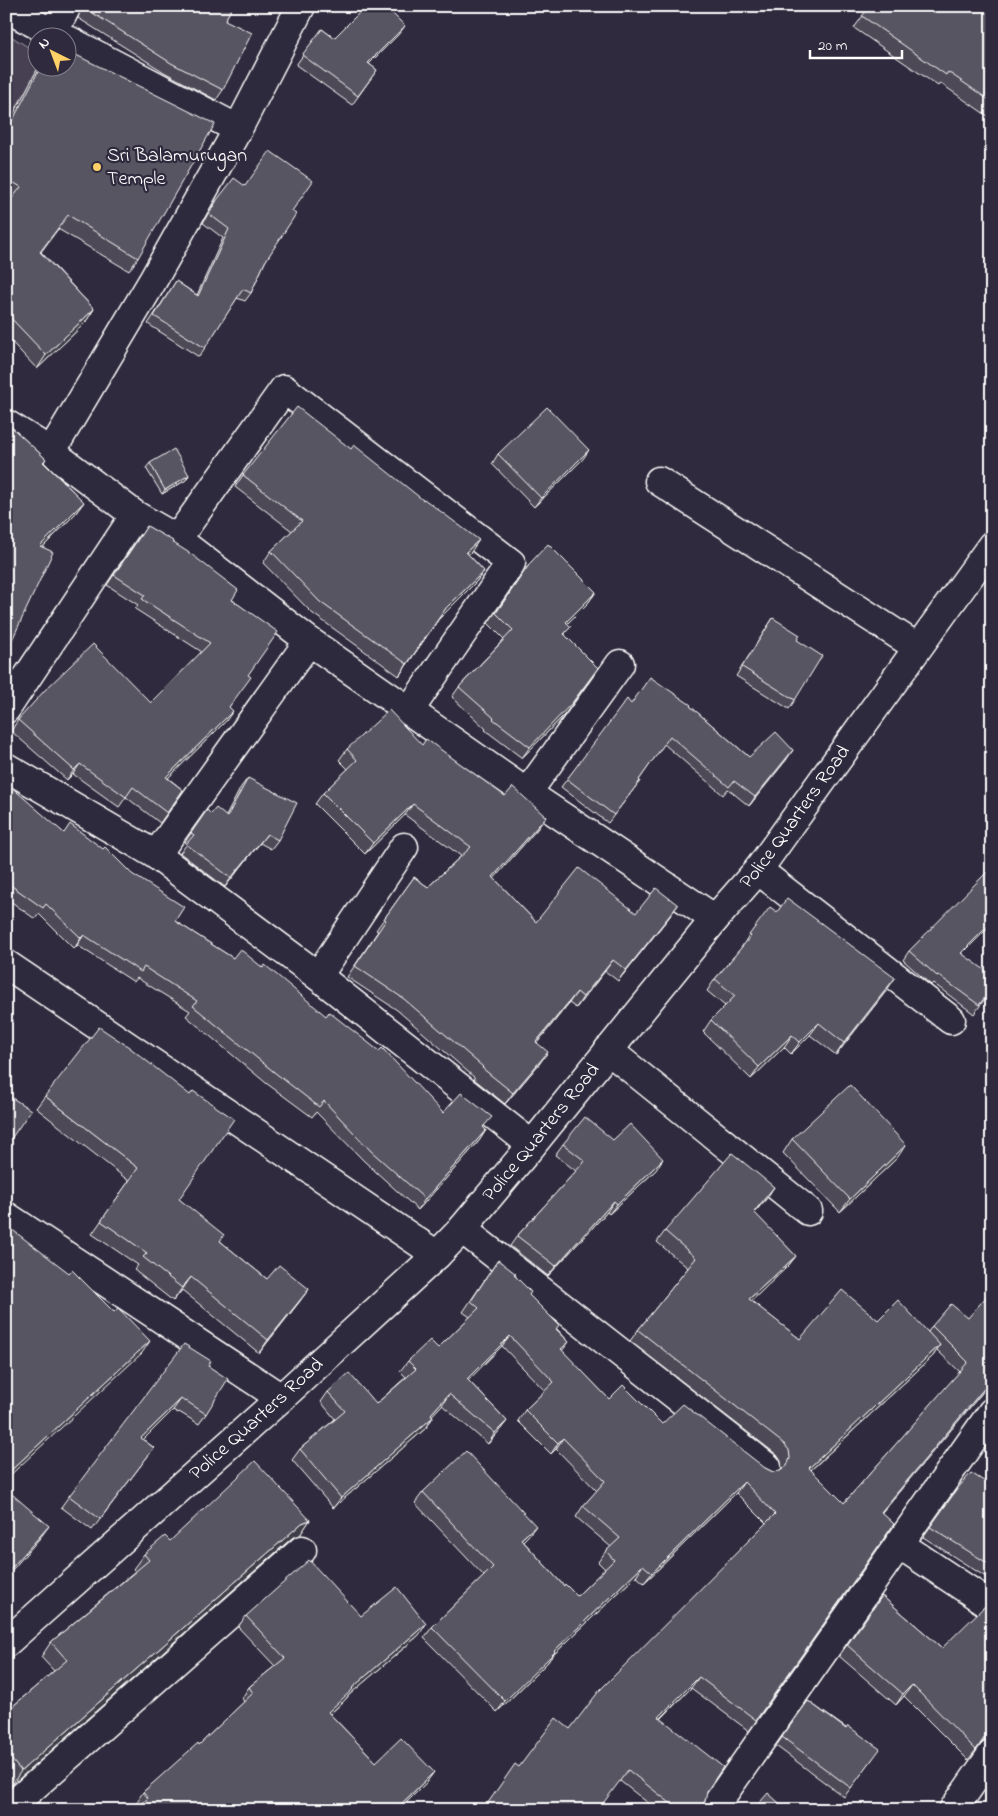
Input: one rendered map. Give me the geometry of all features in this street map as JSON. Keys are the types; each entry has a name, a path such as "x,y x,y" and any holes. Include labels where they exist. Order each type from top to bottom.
{"street":[{"path":"63,28 67,6"},
{"path":"51,452 152,282 238,129 301,6"},
{"path":"6,8 44,28"},
{"path":"78,46 238,129"},
{"path":"177,539 284,389 511,563 409,711"},
{"path":"6,424 51,452 135,515 177,539 309,641 409,711 714,919"},
{"path":"658,481 917,647"},
{"path":"6,709 135,515"},
{"name":"Police Quarters Road","path":"6,1643 282,1398 437,1255 462,1229 532,1146 714,919 758,870 992,545"},
{"path":"156,855 309,641"},
{"path":"527,793 620,664"},
{"path":"6,767 156,855 318,976 532,1146"},
{"path":"318,976 404,847"},
{"path":"758,870 951,1020"},
{"path":"6,964 437,1255"},
{"path":"608,1050 808,1211"},
{"path":"6,1216 282,1398"},
{"path":"462,1229 767,1467"},
{"path":"712,1810 992,1412"},
{"path":"899,1544 992,1606"},
{"path":"7,1810 302,1550"},
{"path":"953,1810 992,1754"}],"shaded area":[{"path":"6,33 28,47 28,78 33,78 6,127"}],"building":[{"path":"86,6 233,6 225,20 252,33 223,90 171,63 85,8"},
{"path":"366,6 385,6 405,26 368,63 377,70 358,96 302,55 322,29 334,38"},
{"path":"870,6 992,7 992,102 948,72 946,75 862,16"},
{"name":"Sri Balamurugan Temple","path":"78,56 215,124 138,258 68,215 40,252 94,309 46,355 6,313 6,206 21,187 6,178 6,133 35,78 78,78"},
{"path":"270,151 313,181 292,211 296,214 265,262 251,293 243,289 205,348 154,316 176,281 198,296 229,229 209,214 234,178 245,186"},
{"path":"297,407 351,449 354,445 423,500 479,540 466,552 484,571 446,608 407,664 320,602 271,551 302,521 243,475"},
{"path":"547,407 589,450 541,498 498,454"},
{"path":"6,422 46,459 43,462 84,502 40,546 53,552 12,640 6,637 6,526 10,519 6,516"},
{"path":"174,449 189,475 165,490 150,463"},
{"path":"147,526 173,541 238,590 232,600 278,632 248,675 251,677 229,707 233,711 166,777 183,790 167,813 133,787 126,797 80,764 74,770 18,720 45,690 93,644 151,703 210,643 142,599 145,595 114,575"},
{"path":"548,544 596,592 566,622 571,627 564,634 598,668 572,703 530,747 493,719 459,687 513,630 496,613 531,562"},
{"path":"773,618 800,635 797,640 822,656 795,700 742,667"},
{"path":"650,677 691,705 749,757 776,732 793,750 755,797 734,781 729,787 670,736 640,781 614,815 567,779 627,699 631,704"},
{"path":"389,710 422,745 426,739 505,796 513,787 546,817 493,877 536,922 579,868 636,913 656,888 678,905 626,970 613,960 583,997 577,992 536,1042 548,1052 513,1093 404,999 355,966 386,920 384,919 414,877 428,887 471,847 413,804 373,843 323,793 357,760 347,749"},
{"path":"248,778 297,803 278,840 267,834 231,878 186,844 194,835 191,833 207,810 211,814 216,808 227,817"},
{"path":"9,785 64,833 70,824 103,849 105,847 132,874 184,907 175,921 233,958 240,949 263,968 265,965 326,1016 329,1012 379,1051 382,1048 443,1113 461,1093 492,1117 483,1127 486,1130 425,1199 371,1151 324,1101 319,1107 274,1072 193,1006 197,1001 144,967 141,972 84,935 81,938 46,904 43,908 6,882 6,789"},
{"path":"987,872 992,877 992,922 961,953 992,975 992,988 979,1005 937,976 909,951"},
{"path":"787,898 895,978 844,1043 819,1023 800,1042 792,1035 759,1067 711,1020 735,996 715,979 751,936 749,935 770,907 777,912"},
{"path":"99,1027 129,1047 190,1095 193,1091 234,1119 179,1199 224,1235 220,1241 267,1279 279,1265 309,1289 268,1340 191,1277 182,1288 143,1257 147,1253 101,1221 138,1168 45,1096"},
{"path":"850,1085 906,1145 850,1199 792,1139"},
{"path":"6,1094 31,1110 6,1146"},
{"path":"585,1117 613,1140 630,1124 663,1159 617,1204 614,1201 556,1266 517,1236 585,1161 563,1144"},
{"path":"732,1153 774,1187 754,1212 796,1256 749,1299 800,1339 842,1290 878,1320 898,1300 940,1345 809,1468 844,1503 968,1362 932,1326 951,1304 968,1318 992,1290 992,1379 881,1512 894,1524 756,1720 699,1677 659,1717 723,1767 707,1791 705,1801 698,1810 679,1810 628,1770 598,1810 483,1810 515,1764 519,1767 556,1718 570,1729 599,1691 775,1514 744,1482 652,1573 643,1565 505,1701 432,1627 493,1567 423,1492 466,1451 536,1526 521,1539 564,1586 565,1584 577,1596 614,1560 606,1551 620,1538 583,1506 605,1481 563,1438 558,1443 525,1410 554,1382 510,1336 467,1379 507,1421 495,1433 449,1394 431,1414 433,1417 341,1498 300,1449 345,1411 328,1392 349,1373 376,1404 416,1369 408,1361 430,1340 438,1348 479,1308 471,1301 498,1260 516,1274 514,1275 531,1292 529,1295 559,1325 556,1329 569,1342 561,1349 609,1399 623,1385 662,1424 683,1404 765,1468 773,1472 780,1471 787,1466 790,1458 789,1450 784,1444 638,1330 696,1258 665,1231"},
{"path":"6,1225 69,1273 72,1270 114,1312 118,1308 150,1341 6,1475"},
{"path":"184,1344 211,1361 208,1366 228,1379 206,1414 181,1399 141,1438 154,1448 100,1519 69,1496"},
{"path":"255,1461 310,1520 302,1523 21,1771 6,1753 6,1712 67,1660 51,1642 149,1560 144,1554 165,1536 170,1541"},
{"path":"971,1473 992,1486 992,1566 930,1527"},
{"path":"6,1489 49,1526 6,1574"},
{"path":"309,1560 361,1616 397,1587 426,1624 352,1688 328,1712 376,1762 401,1738 434,1772 395,1810 135,1810 148,1798 143,1792 198,1743 199,1745 253,1693 249,1687 285,1658 246,1616"},
{"path":"882,1596 942,1648 986,1605 992,1607 992,1730 976,1750 912,1685 903,1694 847,1645"},
{"path":"808,1701 846,1729 848,1726 880,1749 851,1788 782,1737"},
{"path":"768,1793 787,1810 753,1810"}],"place":[{"name":"Sri Balamurugan Temple","path":"97,167"}]}
